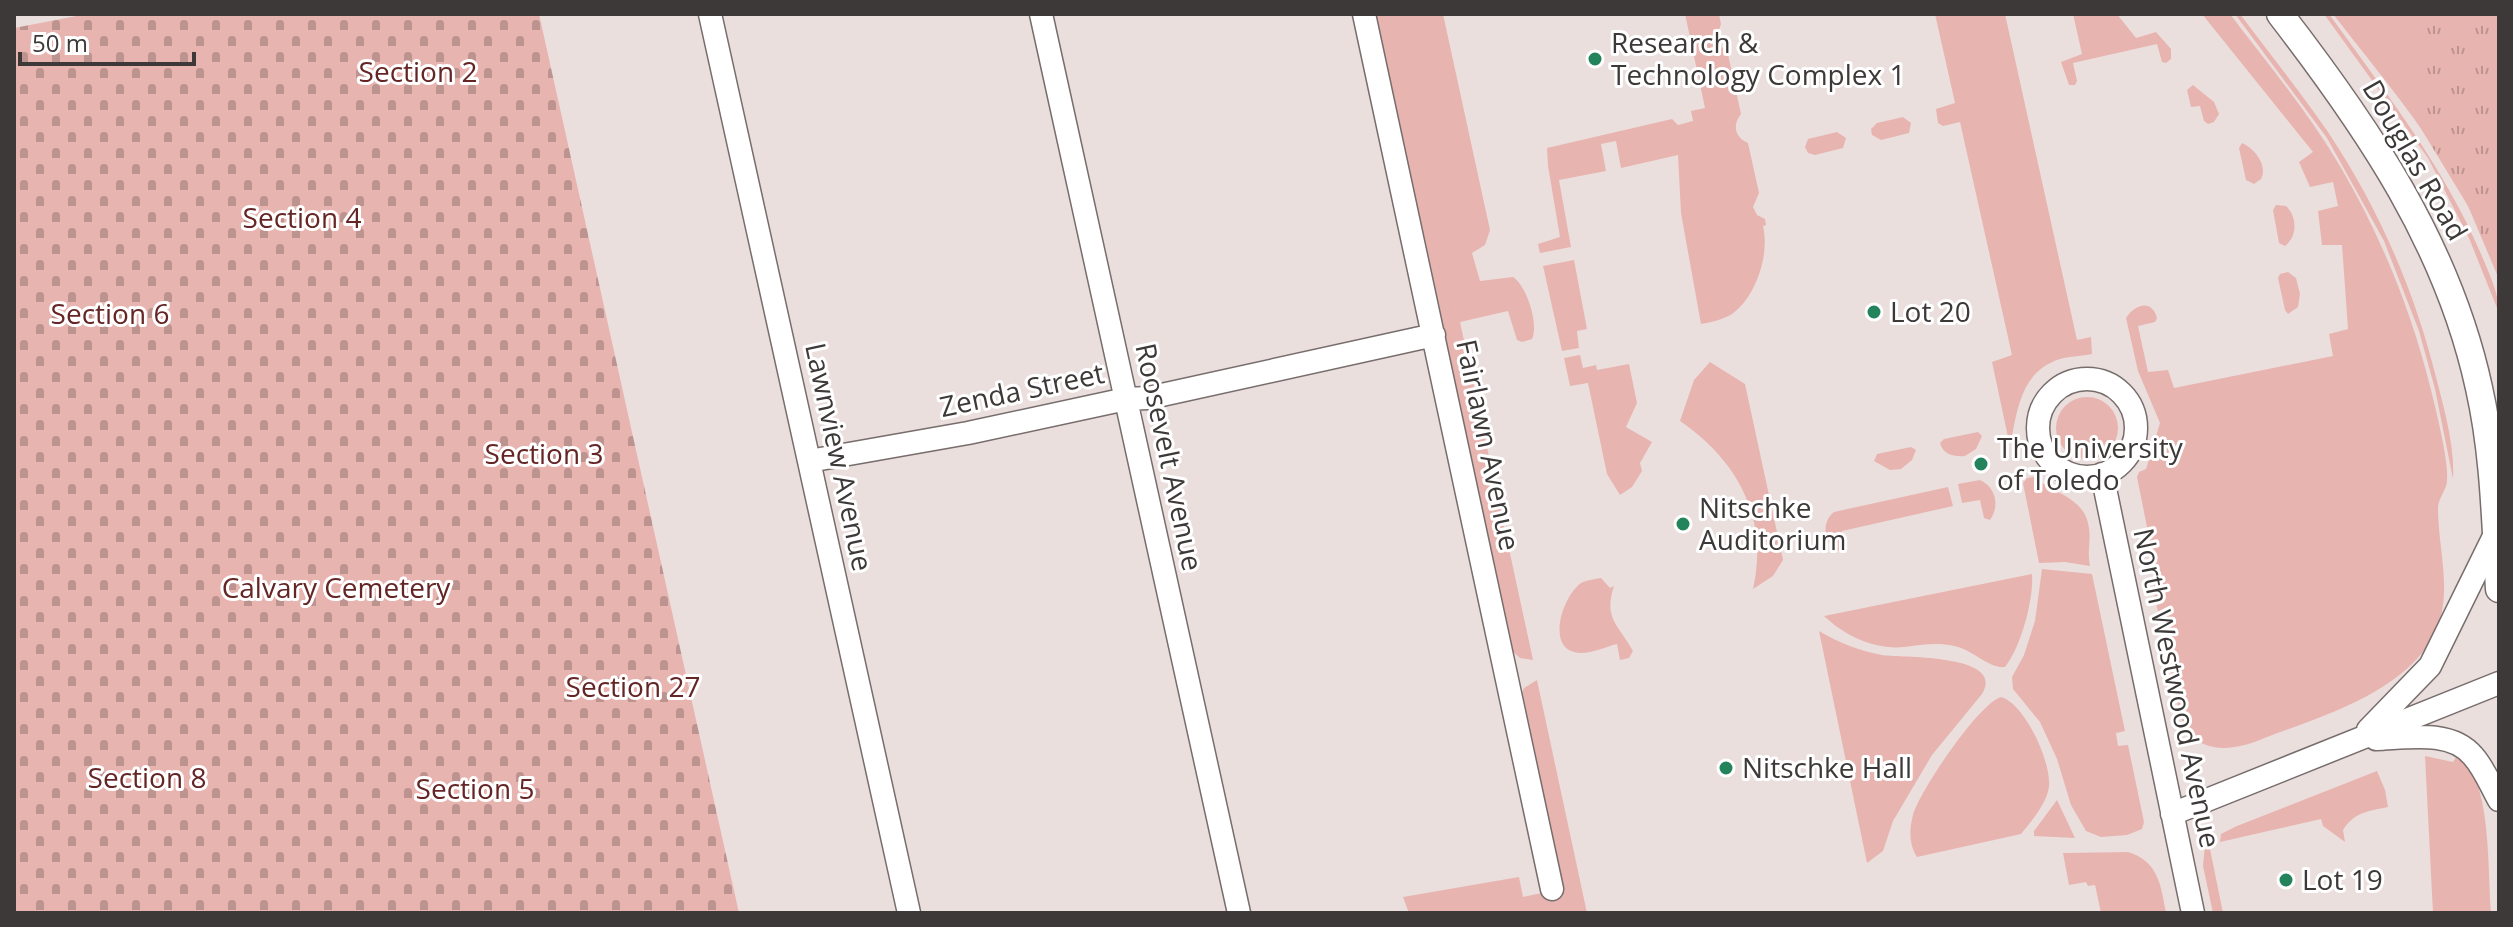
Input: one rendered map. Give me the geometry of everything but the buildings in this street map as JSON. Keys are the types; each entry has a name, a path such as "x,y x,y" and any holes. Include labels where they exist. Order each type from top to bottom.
{"street":[{"name":"Lawnview Avenue","path":"710,14 909,913"},
{"name":"Roosevelt Avenue","path":"1041,14 1239,913"},
{"name":"Fairlawn Avenue","path":"1364,14 1552,889"},
{"name":"Douglas Road","path":"2280,14 2345,100 2388,164 2444,275 2468,343 2479,388 2493,481 2499,589"},
{"name":"Zenda Street","path":"809,461 968,433 1126,399 1148,398 1434,335"},
{"path":"2086,378 2114,387 2126,398 2133,411 2136,426 2134,442 2127,456 2116,467 2102,474 2086,477 2070,474 2056,466 2046,455 2040,441 2040,412 2047,398 2071,381 2086,378"},
{"name":"North Westwood Avenue","path":"2102,474 2193,913"},
{"path":"2359,739 2430,666 2497,534"},
{"path":"2172,814 2499,683"},
{"path":"2359,739 2430,737 2453,742 2474,757 2499,800"}],"green space":[{"name":"Calvary Cemetery","path":"87,14 539,14 739,913 14,913 14,28"},
{"path":"1370,14 1443,14 1490,230 1485,245 1472,253 1480,281 1513,277 1523,289 1530,306 1534,333 1532,339 1522,342 1517,340 1508,311 1460,322 1533,660 1520,658 1511,650"},
{"path":"1685,14 1719,14 1721,24 1716,39 1727,50 1741,114 1736,122 1736,131 1748,143 1759,193 1753,207 1757,215 1765,219 1766,225 1763,226 1763,262 1748,297 1732,314 1701,324 1681,213 1678,155 1621,168 1616,141 1601,144 1606,171 1559,180 1571,247 1540,253 1538,244 1560,237 1547,148 1672,119 1678,125 1693,121 1691,111 1705,108"},
{"path":"1935,14 2005,14 2077,340 2091,337 2092,354 2060,359 2038,371 2020,400 2012,436 2008,437 1992,362 2012,355 1960,122 1943,126 1938,123 1936,109 1955,103"},
{"path":"2073,14 2117,14 2136,38 2156,32 2171,49 2171,59 2162,62 2157,44 2073,63 2077,81 2075,85 2069,85 2061,62 2082,54"},
{"path":"2202,14 2230,14 2315,126 2355,193 2382,247 2415,332 2436,410 2447,472 2447,484 2438,508 2444,595 2437,629 2428,645 2395,679 2375,692 2249,744 2224,748 2212,747 2192,736 2179,711 2154,593 2153,557 2137,477 2139,472 2146,469 2160,423 2138,371 2126,318 2138,307 2147,306 2155,312 2155,322 2138,326 2148,372 2168,370 2174,388 2333,356 2329,334 2348,329 2342,245 2322,245 2318,211 2338,206 2333,182 2310,187 2299,162 2313,152"},
{"path":"2235,14 2240,14 2317,117 2346,160 2378,219 2405,281 2427,344 2448,428 2453,479 2435,389 2419,331 2384,241 2327,138"},
{"path":"2324,14 2329,14 2392,101 2449,190 2490,276 2499,313 2469,238 2428,158"},
{"path":"2333,14 2499,14 2499,279 2472,215 2439,155"},
{"path":"2417,14 2499,14 2499,279 2468,206 2420,127"},
{"path":"2193,85 2214,102 2219,114 2214,122 2208,124 2204,121 2200,106 2191,107 2187,90"},
{"path":"1903,117 1911,123 1909,133 1881,140 1872,135 1871,129 1877,123"},
{"path":"1837,132 1846,138 1843,148 1815,155 1808,153 1805,147 1808,139"},
{"path":"2242,143 2256,153 2263,168 2261,179 2254,184 2246,180 2239,148"},
{"path":"2276,205 2286,206 2294,220 2294,232 2285,246 2279,243 2273,210"},
{"path":"1574,260 1587,329 1577,331 1579,348 1562,351 1543,266"},
{"path":"2288,272 2296,278 2300,294 2298,307 2288,314 2278,278 2280,274"},
{"path":"1580,355 1583,368 1596,365 1597,370 1629,364 1637,403 1626,427 1652,442 1640,463 1642,471 1632,487 1620,495 1607,474 1588,383 1570,386 1564,358"},
{"path":"1710,362 1745,384 1783,560 1773,576 1753,589 1757,563 1756,538 1744,493 1718,454 1680,421 1694,380"},
{"path":"2081,397 2093,397 2109,406 2116,416 2116,440 2109,450 2093,459 2081,459 2061,445 2056,434 2056,422 2070,402"},
{"path":"1978,432 1982,436 1976,449 1965,456 1950,454 1940,443 1944,439"},
{"path":"1911,447 1916,450 1912,460 1901,469 1890,470 1874,461 1877,454"},
{"path":"2034,477 2082,509 2089,528 2090,566 2065,562 2039,563 2023,483 2027,478"},
{"path":"1980,480 1990,487 1995,497 1995,509 1990,520 1984,518 1980,500 1962,503 1958,484"},
{"path":"1948,487 1953,506 1842,531 1844,548 1841,552 1828,540 1827,522 1834,512"},
{"path":"2042,569 2092,574 2125,731 2116,733 2118,746 2128,745 2144,822 2142,829 2127,835 2101,837 2086,831 2071,805 2057,759 2040,722 2013,689 2012,677 2024,655 2035,621"},
{"path":"2032,574 2025,622 2005,667 1993,665 1961,648 1948,645 1893,647 1871,644 1841,630 1824,616"},
{"path":"1601,578 1610,588 1614,586 1611,614 1633,651 1629,658 1620,660 1617,644 1579,653 1566,647 1561,640 1561,618 1570,596 1583,582"},
{"path":"1819,631 1850,646 1882,655 1966,664 1979,671 1986,681 1982,694 1932,755 1893,821 1883,851 1867,863"},
{"path":"1537,680 1587,913 1409,913 1403,897 1519,877 1523,897 1561,889 1520,698 1524,688"},
{"path":"2001,697 2019,710 2041,749 2049,786 2042,805 2021,834 1917,857 1910,831 1918,804 1965,731 1991,703"},
{"path":"2425,756 2453,762 2456,757 2475,777 2486,828 2491,913 2433,913"},
{"path":"2377,771 2388,807 2362,813 2352,819 2343,830 2345,842 2323,826 2321,819 2220,842 2221,834 2237,826"},
{"path":"2057,800 2075,838 2034,836 2034,831"},
{"path":"2205,845 2210,849 2223,913 2213,913 2203,866"},
{"path":"2128,852 2146,861 2152,868 2160,884 2166,913 2101,913 2095,885 2088,886 2086,882 2069,885 2063,853"}],"place":[{"name":"Research & Technology Complex 1","path":"1595,59"},
{"name":"Lot 20","path":"1874,312"},
{"name":"The University of Toledo","path":"1981,464"},
{"name":"Nitschke Auditorium","path":"1683,524"},
{"name":"Nitschke Hall","path":"1726,768"},
{"name":"Lot 19","path":"2286,880"}],"park label":[{"name":"Section 2","path":"418,72"},
{"name":"Section 4","path":"302,218"},
{"name":"Section 6","path":"110,314"},
{"name":"Section 3","path":"544,454"},
{"name":"Section 27","path":"633,687"},
{"name":"Section 8","path":"147,778"},
{"name":"Section 5","path":"475,789"}]}
